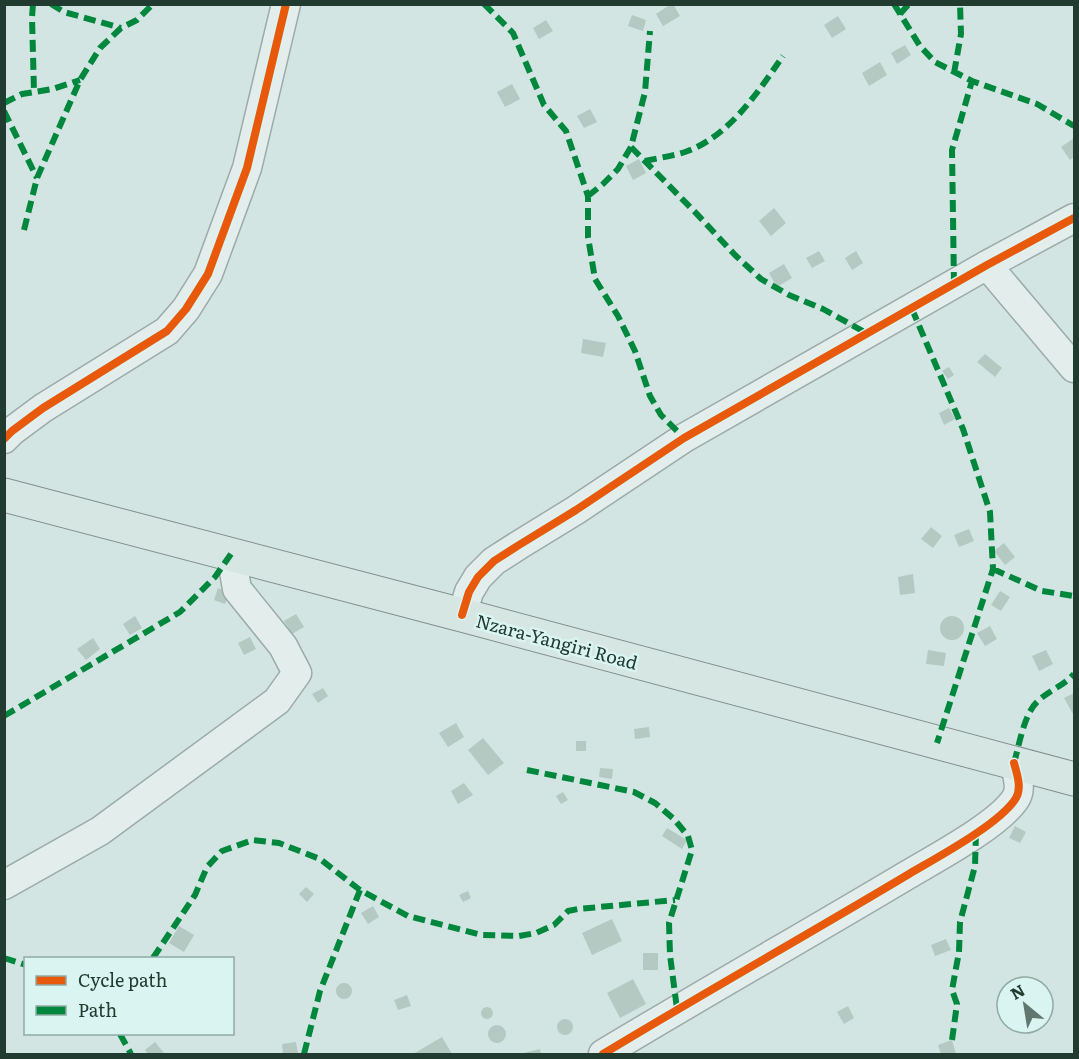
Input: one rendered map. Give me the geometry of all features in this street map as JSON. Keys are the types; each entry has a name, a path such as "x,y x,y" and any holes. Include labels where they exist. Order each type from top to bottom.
{"main road":[{"name":"Nzara-Yangiri Road","path":"4,495 1074,779"}],"street":[{"path":"4,439 43,408 167,331 186,309 208,274 247,168 286,4"},
{"path":"462,615 478,577 494,561 684,438 987,265 1074,218"},
{"path":"987,265 1074,368"},
{"path":"4,885 100,831 277,701 297,674 283,646 237,588 231,554"},
{"path":"603,1054 926,864 1001,816 1017,797 1019,781 1014,763"}],"building":[{"path":"671,4 680,16 663,26 656,14"},
{"path":"632,15 646,20 643,31 628,26"},
{"path":"838,16 846,29 832,38 824,25"},
{"path":"546,20 553,31 539,39 533,28"},
{"path":"905,45 911,55 897,64 891,53"},
{"path":"880,62 887,75 869,86 862,73"},
{"path":"512,84 520,99 505,107 497,92"},
{"path":"590,109 597,122 584,128 577,116"},
{"path":"1074,138 1074,157 1070,160 1061,147"},
{"path":"639,159 646,173 633,180 626,166"},
{"path":"774,208 786,223 771,236 759,221"},
{"path":"819,251 825,261 812,268 806,258"},
{"path":"856,251 863,263 852,270 845,258"},
{"path":"784,264 792,278 777,287 769,273"},
{"path":"583,339 606,343 603,357 581,353"},
{"path":"985,354 1002,368 995,377 977,362"},
{"path":"949,367 954,375 948,379 942,371"},
{"path":"949,408 955,419 944,425 939,413"},
{"path":"931,527 942,536 933,548 921,539"},
{"path":"969,529 974,541 959,547 954,535"},
{"path":"1004,543 1015,557 1005,565 994,551"},
{"path":"913,574 915,593 900,595 898,577"},
{"path":"218,588 229,593 225,604 214,600"},
{"path":"1000,591 1010,597 1001,611 991,605"},
{"path":"296,614 304,627 292,634 284,621"},
{"path":"135,616 142,628 130,635 123,624"},
{"path":"952,616 957,617 963,623 963,633 957,639 952,640 947,639 941,633 940,628 941,623 947,617"},
{"path":"990,626 997,639 985,646 977,633"},
{"path":"250,637 256,649 244,655 238,643"},
{"path":"93,638 100,649 86,660 77,649"},
{"path":"928,650 946,653 944,666 926,664"},
{"path":"1046,650 1053,664 1039,671 1032,656"},
{"path":"323,688 328,696 318,703 312,694"},
{"path":"1074,693 1074,713 1073,714 1064,698"},
{"path":"456,723 464,737 448,747 439,733"},
{"path":"649,727 650,737 635,739 634,729"},
{"path":"483,738 504,763 488,775 468,750"},
{"path":"576,741 586,741 586,751 576,751"},
{"path":"600,768 613,769 612,779 599,777"},
{"path":"464,783 473,795 458,804 451,791"},
{"path":"563,792 568,800 561,804 556,796"},
{"path":"1015,826 1026,832 1020,843 1009,838"},
{"path":"667,828 687,840 682,849 662,836"},
{"path":"306,887 314,894 307,902 299,894"},
{"path":"468,891 471,898 463,902 459,895"},
{"path":"373,906 379,917 368,924 361,913"},
{"path":"612,919 622,941 592,955 582,933"},
{"path":"179,926 194,935 184,952 169,943"},
{"path":"946,939 951,950 935,956 931,945"},
{"path":"643,953 658,953 658,970 643,970"},
{"path":"633,979 646,1004 620,1018 607,993"},
{"path":"344,983 350,985 352,991 350,997 344,999 338,997 336,991 338,985"},
{"path":"407,995 411,1006 398,1010 394,1000"},
{"path":"848,1006 854,1018 844,1024 837,1012"},
{"path":"489,1007 493,1013 489,1019 485,1019 481,1011"},
{"path":"565,1019 571,1021 573,1027 571,1033 565,1035 559,1033 557,1027 559,1021"},
{"path":"497,1025 503,1028 506,1034 503,1040 497,1043 491,1040 488,1034 491,1028"},
{"path":"442,1037 452,1054 413,1054"},
{"path":"952,1040 956,1054 941,1054 938,1045"},
{"path":"155,1042 164,1053 148,1054 145,1050"},
{"path":"296,1042 298,1054 283,1054 282,1044"},
{"path":"540,1049 541,1054 519,1054"}],"marked path":[{"path":"33,4 34,92"},
{"path":"51,4 64,12 121,28"},
{"path":"24,230 37,178 80,80 100,48 121,28 137,20 153,4"},
{"path":"484,4 513,33 544,105 566,131 588,196 588,237 595,279 618,316 635,351 650,396 661,415 684,438"},
{"path":"894,4 920,46 935,62 972,81 1037,104 1074,126"},
{"path":"900,14 909,4"},
{"path":"954,73 961,34 960,4"},
{"path":"588,196 618,169 631,147 645,92 650,31"},
{"path":"645,161 685,152 715,136 729,125 753,98 783,56"},
{"path":"4,103 22,94 53,89 80,80"},
{"path":"954,284 952,150 972,81"},
{"path":"4,111 37,178"},
{"path":"631,147 761,279 868,334"},
{"path":"912,309 963,429 990,512 993,569 937,743"},
{"path":"4,716 180,612 215,577 231,554"},
{"path":"993,569 1042,591 1074,596"},
{"path":"1014,763 1025,722 1032,707 1074,674"},
{"path":"527,770 634,792 655,803 674,819 688,836 692,850 669,923 670,955 677,1009"},
{"path":"952,1040 957,1004 952,990 959,952 960,922 975,866 976,832"},
{"path":"154,957 195,895 207,867 222,851 253,840 279,843 320,859 360,890 408,916 482,935 519,936 536,933 554,925 568,911 578,909 675,900"},
{"path":"304,1054 320,991 360,890"},
{"path":"4,958 24,964"},
{"path":"121,1035 131,1054"}],"cycle path":[{"path":"4,439 43,408 167,331 186,309 208,274 247,168 286,4"},
{"path":"462,615 469,592 478,577 494,561 684,438 987,265 1074,218"},
{"path":"603,1054 951,850 982,829 1008,808 1018,794 1018,776 1014,763"}]}
